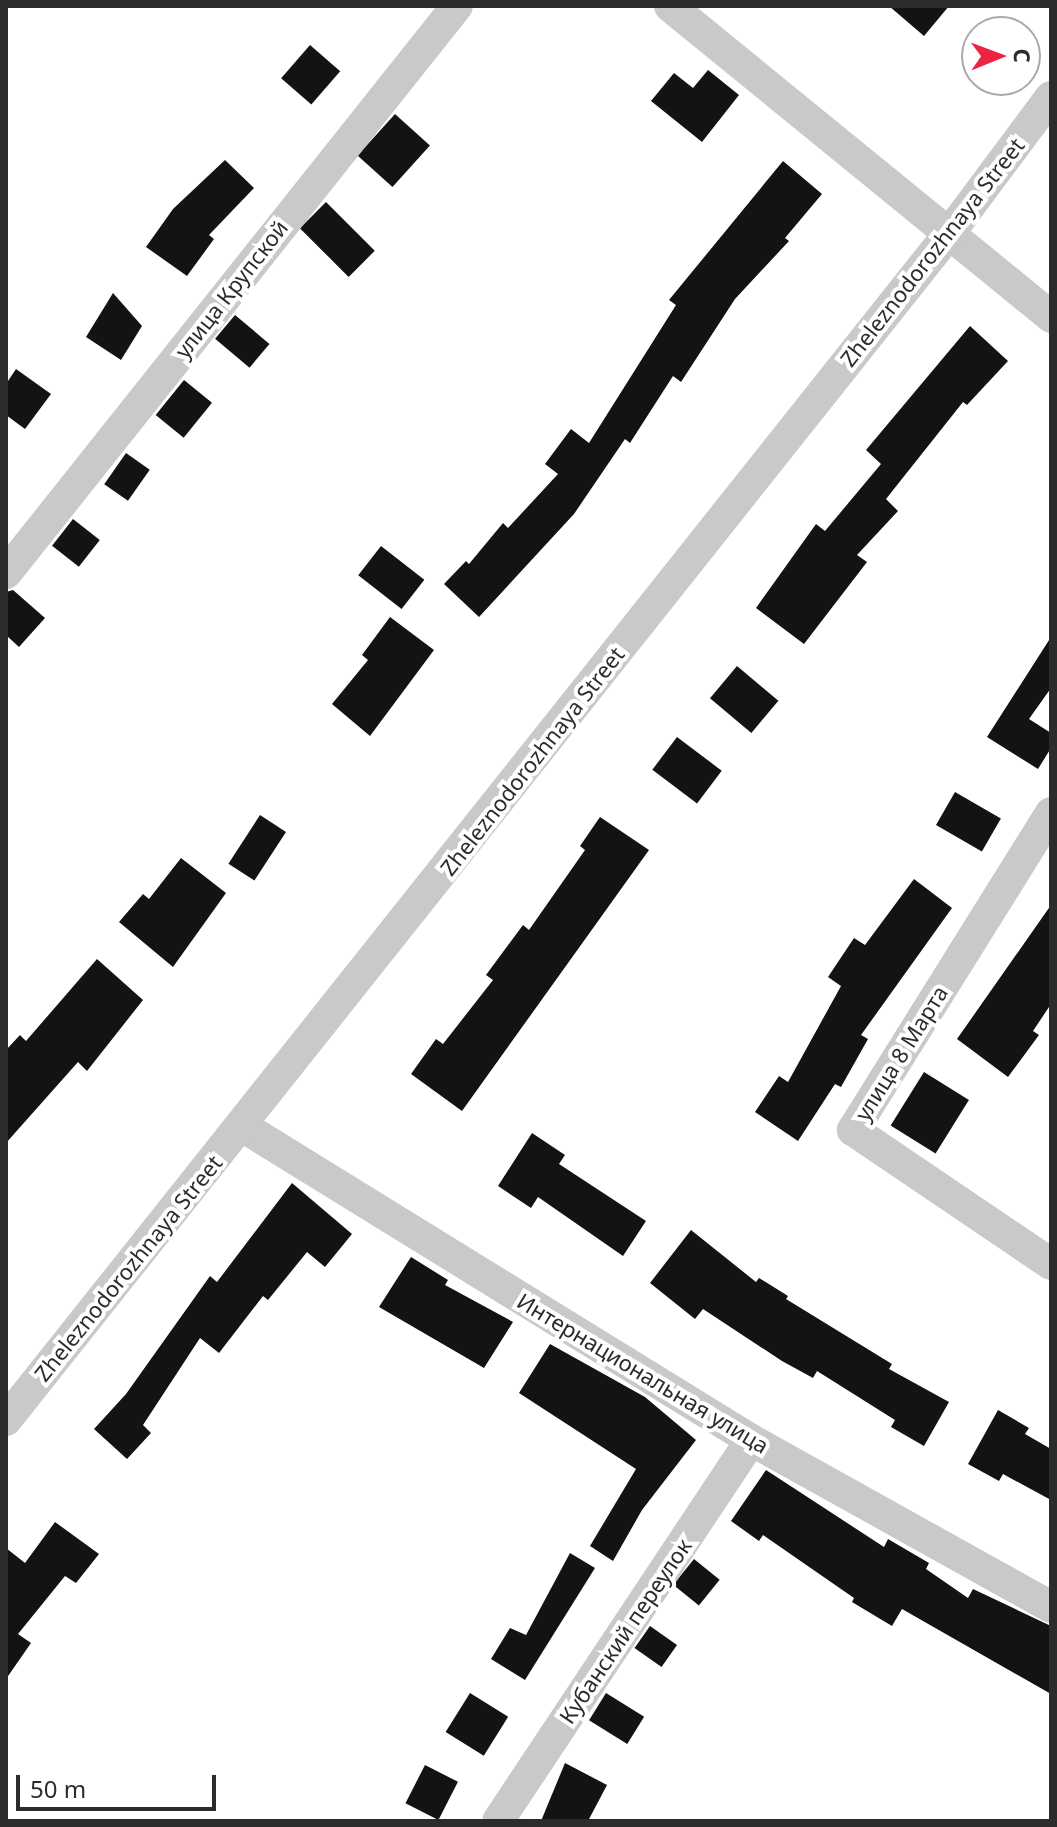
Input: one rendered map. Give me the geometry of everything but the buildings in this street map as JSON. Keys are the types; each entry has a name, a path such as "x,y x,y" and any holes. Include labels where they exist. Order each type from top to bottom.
{"street":[{"name":"улица Крупской","path":"6,573 457,6"},
{"path":"670,6 1051,317"},
{"name":"Zheleznodorozhnaya Street","path":"6,1420 948,235 1051,97"},
{"name":"улица 8 Марта","path":"1051,813 853,1130 1051,1264"},
{"name":"Интернациональная улица","path":"242,1126 751,1440 1051,1607"},
{"name":"Кубанский переулок","path":"498,1821 751,1440"}]}
